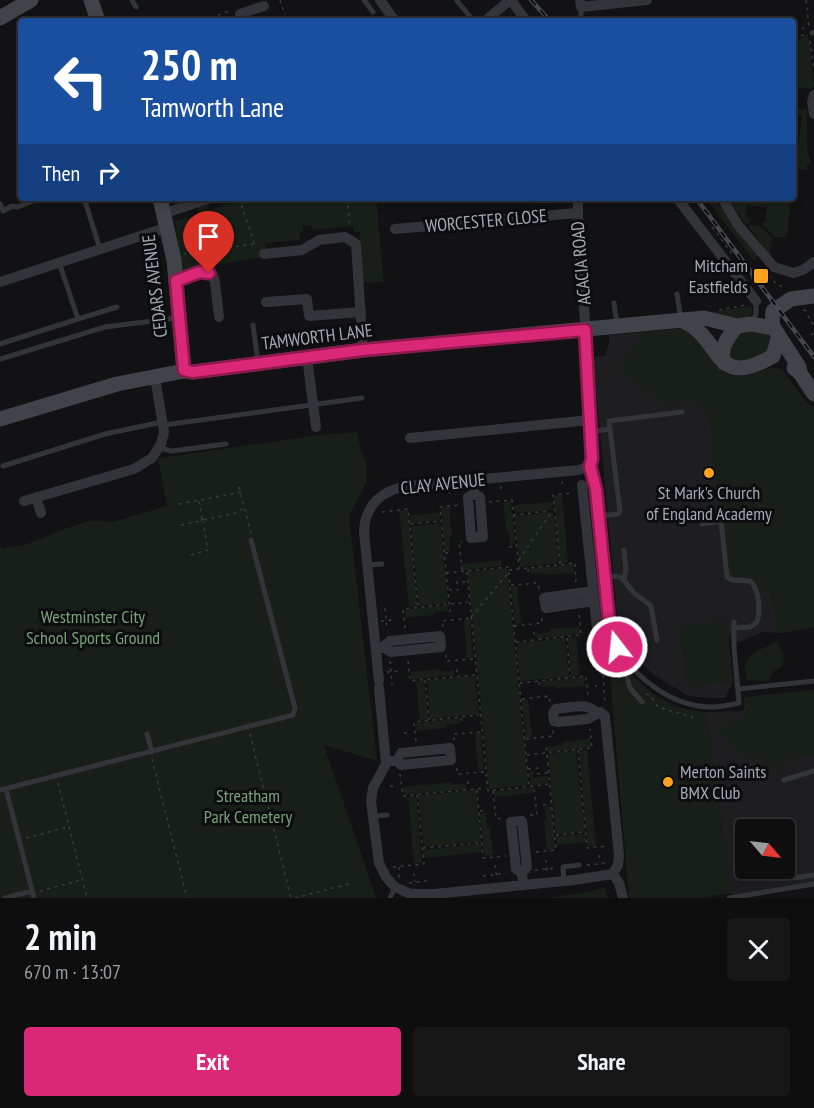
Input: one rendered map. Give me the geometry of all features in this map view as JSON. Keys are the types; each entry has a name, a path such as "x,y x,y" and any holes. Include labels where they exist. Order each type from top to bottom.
{"street":[{"path":"0,18 31,0"},
{"path":"91,0 97,18"},
{"path":"380,0 392,18"},
{"path":"489,18 511,0 524,18"},
{"path":"581,4 647,0"},
{"path":"241,9 264,6"},
{"path":"814,95 812,102 814,114"},
{"path":"0,282 100,249 164,213 202,201"},
{"name":"ACACIA ROAD","path":"578,201 580,268 587,324 585,330 592,459 590,466 595,483 609,621 617,647"},
{"path":"679,201 753,303"},
{"path":"724,201 738,225 774,267 792,273 814,262"},
{"name":"CEDARS AVENUE","path":"164,213 173,256 184,370"},
{"name":"WORCESTER CLOSE","path":"395,229 577,213"},
{"path":"264,254 302,250 319,240 349,238 357,244 363,350"},
{"path":"176,281 203,272 213,275 219,317"},
{"path":"773,356 776,319 795,298 809,300"},
{"path":"266,302 307,299 309,316 361,312"},
{"path":"724,363 723,347 744,325 768,311 776,319 800,373"},
{"name":"TAMWORTH LANE","path":"0,419 102,388 184,370 193,372 363,350 704,318 744,325"},
{"path":"681,320 689,323 700,333 724,363 731,368 752,367 773,356 800,373 814,394"},
{"path":"307,357 316,427"},
{"path":"24,501 134,469 149,460 163,439 163,424 155,377"},
{"path":"410,438 590,420"},
{"name":"CLAY AVENUE","path":"394,764 380,681 385,648 367,565 364,525 369,510 379,497 401,487 579,470 590,466"},
{"path":"472,480 474,494"},
{"path":"581,489 601,666"},
{"path":"36,497 41,513"},
{"path":"593,596 606,597"},
{"path":"394,764 384,771 373,788 373,816 378,863 386,878 405,892 417,894 564,881 618,865 619,855 606,720 600,712 596,714"},
{"path":"614,868 622,898"},
{"path":"523,871 523,885"}],"lane":[{"path":"132,0 136,8"},
{"path":"364,0 373,12"},
{"path":"457,1 471,18"},
{"path":"0,204 2,212 12,206 18,207 33,201"},
{"path":"85,201 100,249"},
{"path":"59,262 78,319"},
{"path":"677,294 681,320"},
{"path":"614,303 617,326"},
{"path":"744,325 756,314 753,303"},
{"path":"0,344 117,307"},
{"path":"0,359 105,327 179,318"},
{"path":"253,325 258,363"},
{"path":"3,466 105,434 163,424 362,398"},
{"path":"598,516 618,514 620,511 609,421 682,412"},
{"path":"591,432 610,429"},
{"path":"159,448 172,451 226,444"},
{"path":"617,647 633,669 666,694 699,706 713,707 739,703 734,625 750,627 757,622 759,612 756,589 750,581 732,580 728,577 721,521 702,524"},
{"path":"5,898 33,894 3,790 289,717 295,712 251,540"},
{"path":"624,550 626,569 624,580"},
{"path":"367,565 382,564"},
{"path":"605,578 614,576 624,580 635,594 651,606 657,640"},
{"path":"633,669 627,676 628,683 642,702"},
{"path":"739,689 814,681"},
{"path":"147,734 151,753"},
{"path":"784,780 814,771"},
{"path":"373,816 387,815"},
{"path":"564,881 563,867 579,865"},
{"path":"795,878 814,875"},
{"path":"729,898 814,884"},
{"path":"390,898 397,886"}],"path":[{"path":"280,0 285,15"},
{"path":"217,18 216,16 241,9"},
{"path":"796,29 811,31"},
{"path":"796,36 802,36 811,31"},
{"path":"240,201 254,244 259,254 264,254"},
{"path":"347,201 351,232 349,238"},
{"path":"173,256 254,244"},
{"path":"760,264 776,284 790,290"},
{"path":"754,283 750,278 764,268"},
{"path":"809,300 804,309 814,326"},
{"path":"718,310 753,303"},
{"path":"239,487 251,531 251,540"},
{"path":"560,564 553,495 581,489"},
{"path":"179,504 241,492"},
{"path":"191,555 208,550 199,500"},
{"path":"489,502 512,500 519,569"},
{"path":"450,612 440,507 466,504"},
{"path":"181,525 236,513 245,508"},
{"path":"382,512 408,509 418,607"},
{"path":"513,515 553,511"},
{"path":"518,561 553,511"},
{"path":"410,524 441,521"},
{"path":"462,571 459,542 469,542"},
{"path":"509,547 517,546"},
{"path":"444,553 452,553"},
{"path":"443,631 442,621 471,618 508,571 574,563 577,589"},
{"path":"446,573 508,567 530,786"},
{"path":"528,568 529,576"},
{"path":"467,571 487,788"},
{"path":"448,590 458,590 457,582 468,582"},
{"path":"510,585 538,583 540,594"},
{"path":"406,635 403,609 470,602"},
{"path":"385,608 385,648 392,685"},
{"path":"515,642 581,635 579,609"},
{"path":"513,626 542,623 541,612"},
{"path":"377,622 396,620"},
{"path":"534,632 535,640"},
{"path":"567,637 570,677"},
{"path":"445,651 446,662 475,659"},
{"path":"408,655 410,681 476,675"},
{"path":"526,755 592,748 596,714 604,685 601,666"},
{"path":"457,669 457,676"},
{"path":"380,681 391,672 401,671"},
{"path":"519,683 586,676 588,703"},
{"path":"425,680 429,720"},
{"path":"539,681 540,689"},
{"path":"641,693 651,696 658,707 692,717 694,723"},
{"path":"521,699 549,696 550,707"},
{"path":"417,748 414,722 480,715"},
{"path":"461,717 462,725"},
{"path":"525,739 554,736 552,725"},
{"path":"248,727 291,898"},
{"path":"454,744 453,734 482,732"},
{"path":"530,853 556,850 546,745"},
{"path":"578,750 587,848 613,845"},
{"path":"151,753 187,898"},
{"path":"456,763 457,774 486,772"},
{"path":"394,764 402,796 549,784"},
{"path":"527,769 538,768 538,774 548,773"},
{"path":"56,776 87,898"},
{"path":"468,781 468,789"},
{"path":"526,816 537,815 534,786"},
{"path":"477,789 483,858 509,855"},
{"path":"493,790 496,819 508,818"},
{"path":"391,867 424,864 417,794"},
{"path":"543,804 552,804"},
{"path":"479,811 487,810"},
{"path":"19,839 69,827"},
{"path":"555,835 585,832"},
{"path":"422,849 482,843"},
{"path":"599,855 600,870"},
{"path":"546,860 548,878"},
{"path":"587,865 600,864 614,868"},
{"path":"495,865 497,883"},
{"path":"397,886 399,866"},
{"path":"483,876 559,868"},
{"path":"414,873 417,894"},
{"path":"33,894 82,880"},
{"path":"407,883 427,881"},
{"path":"296,898 349,884"}],"shaded area":[{"name":"St Mark's Church of England Academy","path":"685,328 726,374 738,377 778,368 782,370 806,402 814,407 814,627 782,633 763,632 737,643 736,636 728,637 733,681 725,698 688,696 654,675 639,662 625,643 617,614 593,357 604,356 609,344 609,335"},
{"path":"814,690 814,882 732,895 706,712 743,711 744,697"}],"green space":[{"path":"808,34 814,86 811,89 799,88 796,93 796,39 799,40"},
{"path":"796,109 807,109 807,145 810,164 807,164 807,170 796,169 802,115 797,114"},
{"path":"241,201 253,201 254,204 265,201 376,201 384,282 363,283 360,232 354,232 353,226 312,230 312,225 303,226 303,232 299,232 300,240 265,243 266,249 263,257 196,268 183,274 175,221 199,215 197,208 207,204 209,210"},
{"path":"708,201 716,201 758,256 754,261"},
{"path":"729,201 791,201 787,237 775,237 762,224 762,222 765,223 767,207 747,205 746,218 750,219 746,224"},
{"path":"748,226 760,226 772,237 770,255"},
{"path":"752,306 753,311 749,316 740,319 728,318 711,312"},
{"path":"688,328 726,374 732,377 773,368 782,370 806,402 814,407 814,626 778,632 770,589 760,591 755,581 745,576 735,577 730,572 724,517 720,517 710,417 707,411 692,400 680,400 669,408 618,369 645,332"},
{"path":"765,330 772,335 772,349 743,364 731,362 726,347 735,333"},
{"name":"Streatham Park Cemetery","path":"357,432 361,451 366,461 367,481 349,516 377,761 324,745 376,898 0,898 0,544 2,548 25,545 93,520 113,522 167,506 158,459 160,458 319,435"},
{"path":"562,495 568,562 560,563 554,496"},
{"path":"511,501 515,544 510,545 503,502"},
{"path":"552,502 553,510 515,513 514,505"},
{"path":"449,507 452,536 449,537 450,551 445,551 441,508"},
{"path":"408,510 417,606 409,607 399,511"},
{"path":"553,512 559,563 520,567 515,516"},
{"path":"439,513 440,520 411,524 410,515"},
{"path":"440,523 448,603 419,606 411,526"},
{"path":"501,560 501,566 463,570 462,564"},
{"path":"573,564 574,573 531,574 530,568"},
{"path":"507,568 528,785 489,789 468,572"},
{"path":"511,586 517,586 521,624 515,625"},
{"path":"448,605 448,611 406,618 405,610"},
{"path":"470,619 473,658 467,658 464,620"},
{"path":"726,621 733,681 687,687 680,626"},
{"path":"579,627 580,634 537,639 536,634 550,632 550,629"},
{"path":"576,637 580,675 571,676 568,638"},
{"path":"565,638 569,677 520,681 517,643"},
{"path":"778,642 784,656 783,665 774,671 768,681 747,680 745,667 750,657 758,650"},
{"name":"Merton Saints BMX Club","path":"611,650 640,683 664,700 691,710 706,712 732,893 699,898 629,898 608,651"},
{"path":"439,669 440,672 454,670 454,675 411,680 411,672"},
{"path":"475,676 479,714 430,719 427,680"},
{"path":"584,677 585,686 542,687 541,682"},
{"path":"424,681 428,719 420,720 416,682"},
{"path":"814,690 814,754 783,762 783,770 779,771 760,762 756,753 745,760 718,730 735,716 741,722 748,707 746,697"},
{"path":"528,699 532,737 526,738 522,700"},
{"path":"459,718 459,724 417,731 416,723"},
{"path":"475,733 481,733 484,770 478,771"},
{"path":"590,739 591,747 548,752 547,747 562,745 562,742"},
{"path":"587,750 596,846 588,847 579,751"},
{"path":"576,751 585,832 556,834 548,754"},
{"path":"533,771 534,778 547,776 548,783 531,785 529,772"},
{"path":"451,782 451,785 465,783 466,789 404,795 403,787"},
{"path":"533,787 533,793 495,797 494,791"},
{"path":"476,790 481,842 424,847 418,796"},
{"path":"416,796 422,863 414,864 408,797"},
{"path":"551,806 555,849 547,850 545,807"},
{"path":"480,813 486,813 493,855 484,856"},
{"path":"585,834 586,842 557,845 556,836"},
{"path":"481,844 482,852 424,858 423,850"},
{"path":"605,887 608,898 548,898 592,891"}],"railway":[{"path":"531,0 547,18"},
{"path":"698,201 814,357"}],"place":[{"name":"Mitcham Eastfields","path":"761,276"},
{"name":"St Mark's Church of England Academy","path":"709,473"},
{"name":"Merton Saints BMX Club","path":"668,782"}],"route":[{"path":"209,273 200,272 176,281 184,370 193,372 363,350 585,330 592,459 590,466 596,489 609,621 617,647"}],"park label":[{"name":"Westminster City School Sports Ground","path":"93,627"}]}
